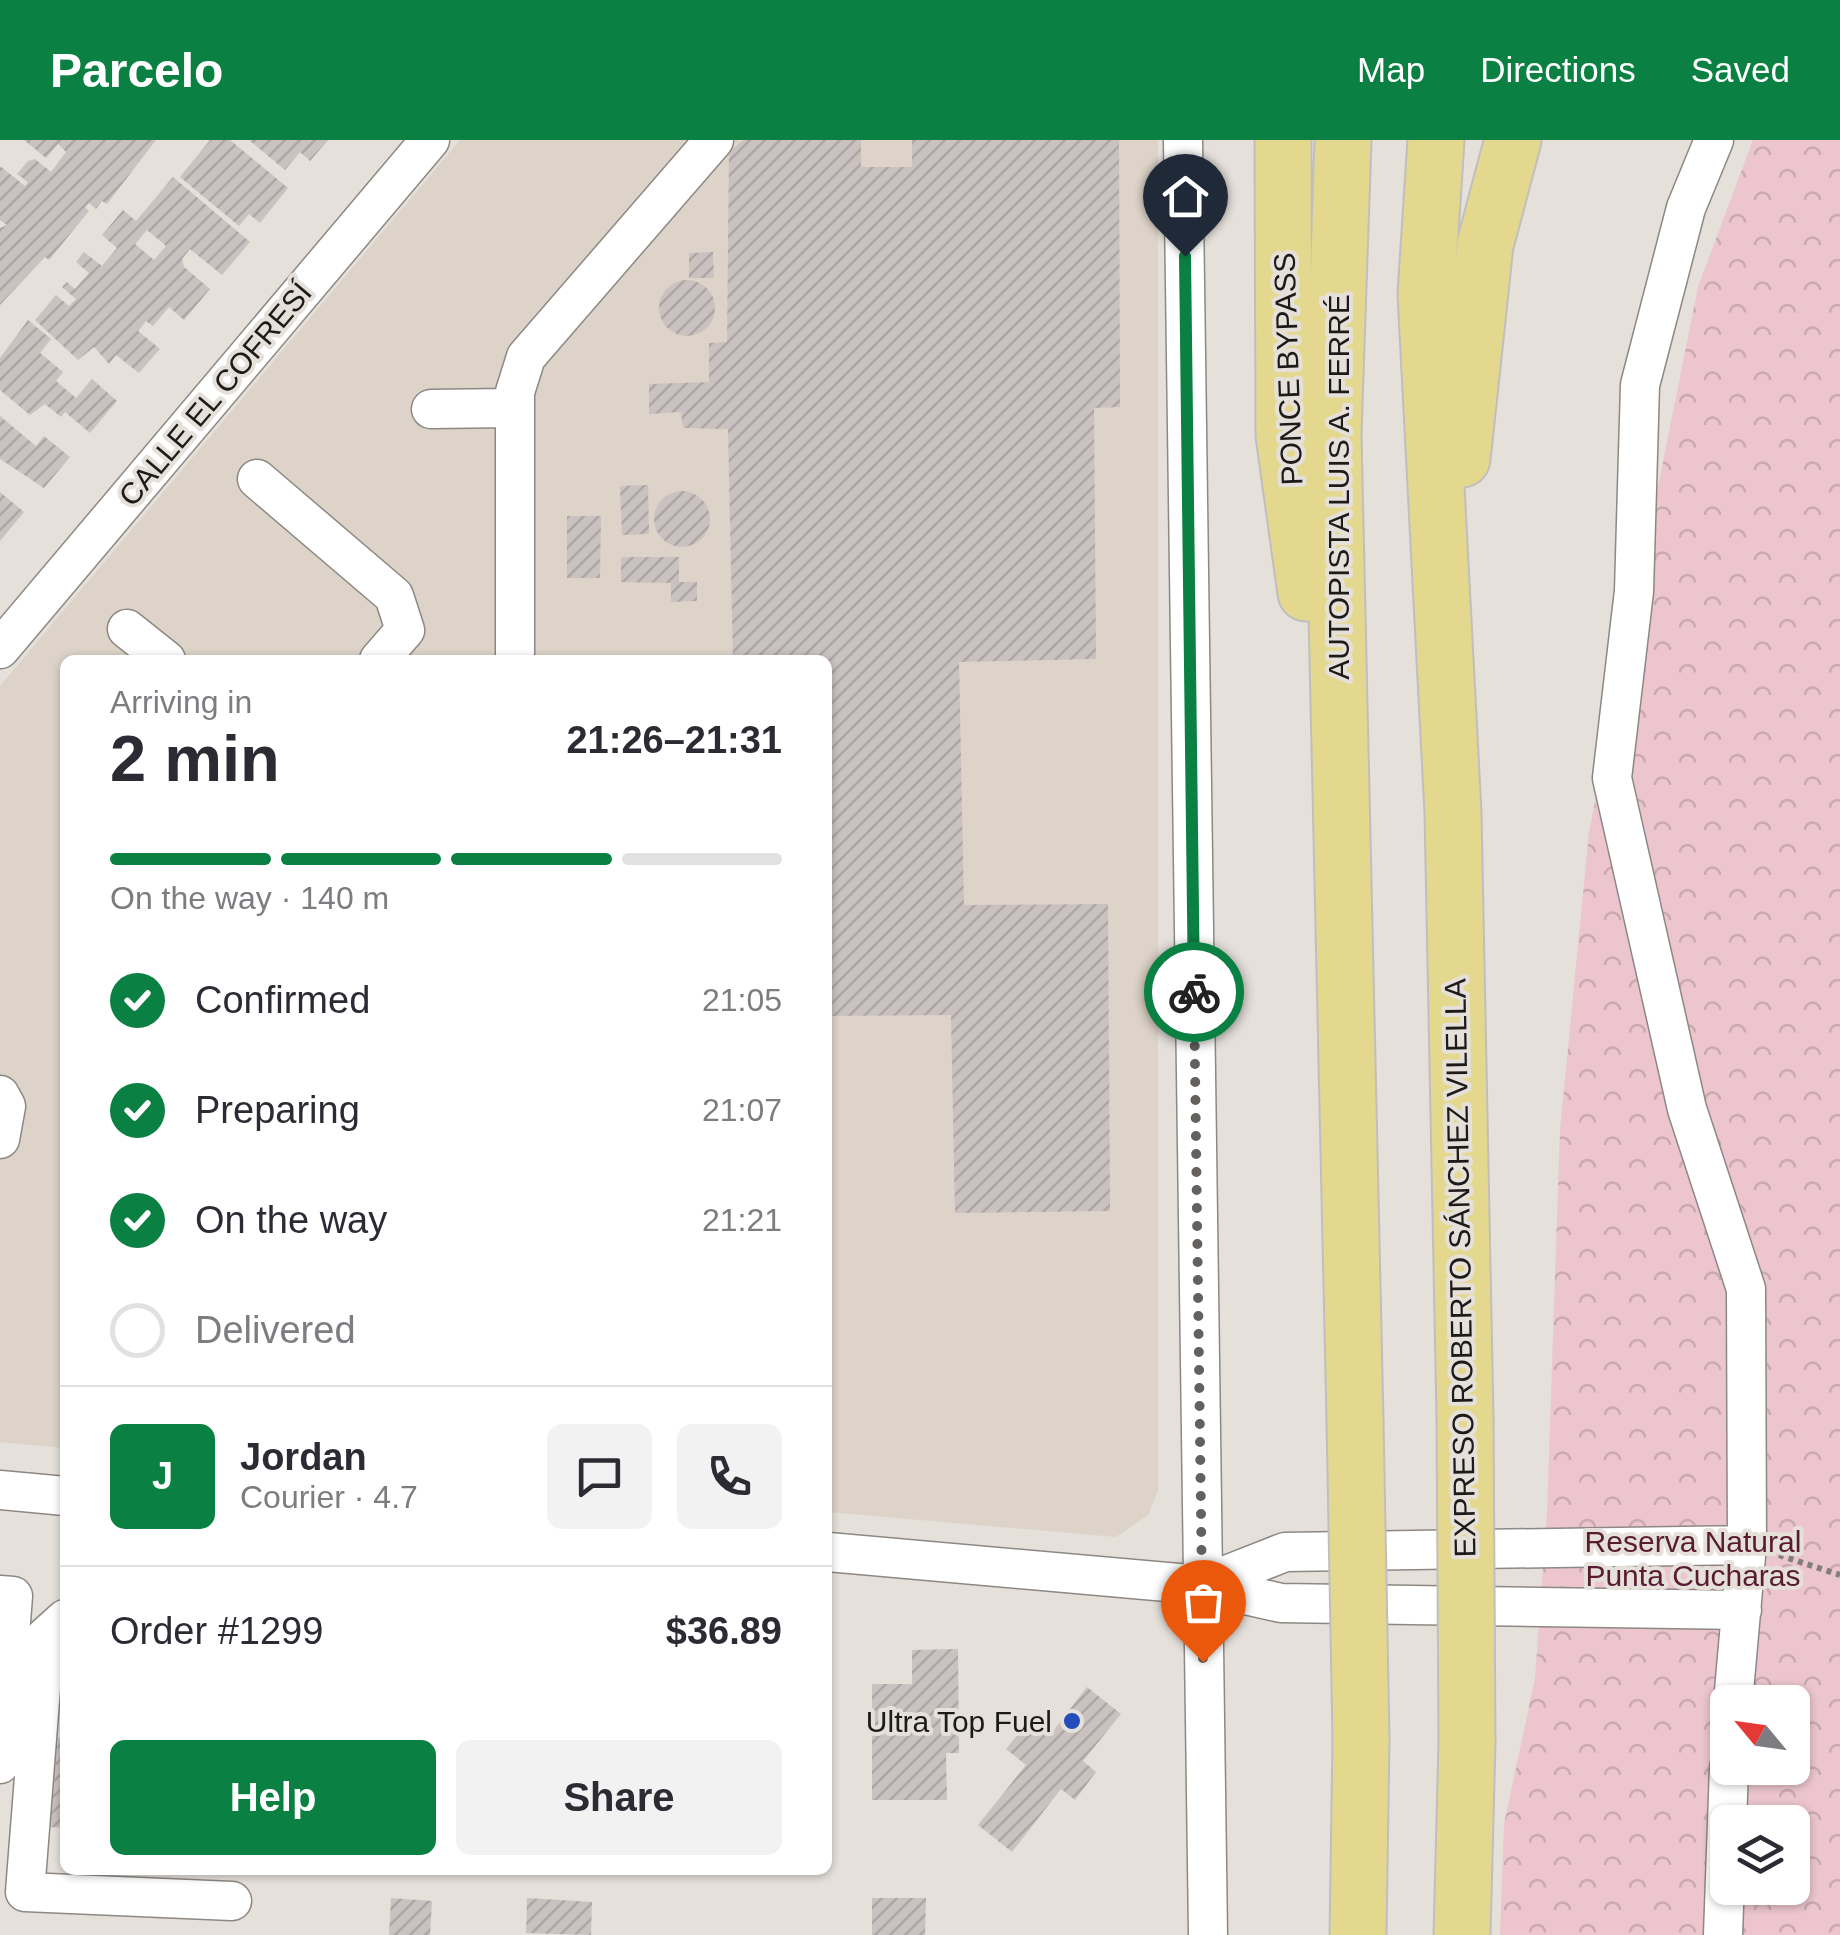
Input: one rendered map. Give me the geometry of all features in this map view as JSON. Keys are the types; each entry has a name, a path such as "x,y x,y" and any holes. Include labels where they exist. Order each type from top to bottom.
{"highway":[{"name":"PONCE BYPASS","path":"1283,140 1284,435 1339,834"},
{"name":"AUTOPISTA LUIS A. FERRÉ","path":"1339,834 1333,434 1344,140"},
{"path":"1436,140 1426,294 1445,601"},
{"path":"1445,601 1485,245 1513,140"},
{"name":"EXPRESO ROBERTO SÁNCHEZ VILELLA","path":"1445,601 1464,1417 1467,1742 1462,1935"},
{"path":"1339,834 1361,1739 1358,1935"}],"street":[{"name":"CALLE EL COFRESÍ","path":"0,649 430,140"},
{"path":"516,655 515,408 526,356 714,140"},
{"path":"1183,140 1208,1935"},
{"path":"1714,140 1686,208 1640,385 1634,592 1612,778 1687,1110 1746,1289 1747,1544 1735,1685"},
{"path":"431,409 515,408"},
{"path":"257,479 394,596 405,630 383,655"},
{"path":"127,629 160,655"},
{"path":"0,1094 6,1106 0,1139"},
{"path":"0,1490 60,1496"},
{"path":"1202,1585 1285,1552 1747,1544"},
{"path":"832,1552 1202,1585 1281,1603 1742,1610"},
{"path":"0,1595 13,1596 0,1764"},
{"path":"60,1624 46,1638 25,1892 232,1901"},
{"path":"1723,1935 1728,1785"}],"path":[{"path":"1747,1544 1840,1575"}],"shaded area":[{"path":"460,140 1158,140 1158,1491 1148,1515 1116,1537 832,1512 832,655 60,655 60,1448 0,1442 0,686"}],"green space":[{"name":"Reserva Natural Punta Cucharas","path":"1753,140 1840,140 1840,1935 1500,1935 1504,1824 1535,1678 1547,1514 1560,1130 1589,832 1698,287"}],"building":[{"path":"24,140 156,140 107,204 102,201 96,209 89,203 85,207 89,211 49,260 45,257 0,305 0,228 7,225 0,220 0,166 25,186 28,182 17,174 28,161 35,159 51,172 66,152 58,144 46,158"},
{"path":"210,140 230,140 288,188 260,223 249,214 239,226 180,177"},
{"path":"249,140 328,140 310,161 300,152 285,170"},
{"path":"744,140 861,140 861,167 912,167 912,140 1119,140 1120,407 1094,408 1096,659 959,662 964,905 1108,904 1110,1211 955,1213 951,1015 832,1016 832,655 733,655 728,429 683,428 681,412 649,414 649,384 709,382 709,343 727,342 729,151"},
{"path":"173,177 250,242 222,275 190,249 182,259 184,267 210,289 184,320 169,307 153,326 146,321 138,331 160,349 139,373 116,355 109,364 94,347 78,360 35,320 56,295 69,306 76,299 62,287 67,282 75,289 89,273 76,262 84,252 102,266 117,248 102,235 123,210 136,221","holes":["147,230 166,246 154,260 135,244"]},
{"path":"713,252 714,278 689,278 689,253"},
{"path":"687,280 707,288 715,308 707,328 687,336 667,328 659,308 667,288"},
{"path":"28,320 51,339 40,353 63,372 56,381 76,398 92,379 117,401 90,433 65,412 61,417 45,404 30,415 0,390 0,358"},
{"path":"0,416 36,446 44,436 70,457 44,488 0,459"},
{"path":"648,485 649,534 622,535 620,486"},
{"path":"682,491 702,499 710,519 702,539 682,547 662,539 654,519 662,499"},
{"path":"0,492 24,512 0,541"},
{"path":"567,516 601,516 600,578 567,578"},
{"path":"621,557 679,557 679,582 697,582 697,601 671,602 671,583 621,582"},
{"path":"958,1649 959,1753 946,1753 947,1800 872,1800 872,1684 912,1684 912,1650"},
{"path":"1087,1687 1121,1714 1083,1761 1096,1772 1075,1800 1061,1789 1012,1852 978,1825 1026,1765 1006,1749 1031,1718 1051,1734"},
{"path":"58,1738 60,1828 50,1827"},
{"path":"391,1898 432,1901 430,1935 389,1935"},
{"path":"527,1898 592,1902 591,1935 526,1933"},
{"path":"872,1898 926,1898 925,1935 872,1935"}],"way so far":[{"path":"1194,992 1203,1662"}],"place":[{"name":"Ultra Top Fuel","path":"1072,1721"}],"route":[{"path":"1185,256 1194,992"}]}
